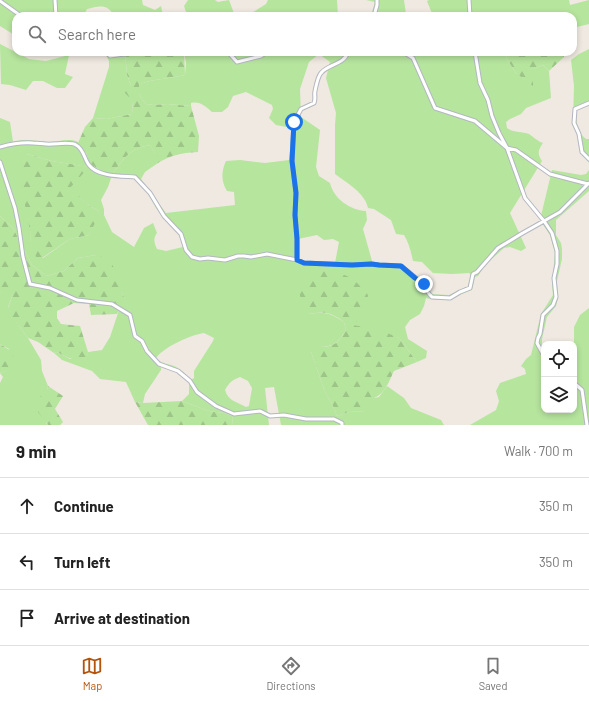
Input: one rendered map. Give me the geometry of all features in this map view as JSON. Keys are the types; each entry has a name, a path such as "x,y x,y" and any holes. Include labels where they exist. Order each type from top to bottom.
{"street":[{"path":"55,0 56,12"},
{"path":"375,12 377,0"},
{"path":"469,0 470,12"},
{"path":"0,1 15,12"},
{"path":"232,56 237,62 262,56"},
{"path":"297,260 295,215 296,193 292,161 294,122 301,109 314,103 314,91 320,74 327,67 335,65 346,56"},
{"path":"410,56 413,58 435,108 475,121 507,148 516,150 550,174 589,183"},
{"path":"476,56 480,83 488,100 492,116 499,133 507,148 525,198 552,233 557,250 557,264 554,278 556,297 553,305 543,315 538,338 541,349"},
{"path":"589,102 575,109 574,123 579,134 582,152 589,159"},
{"path":"0,147 11,144 32,142 46,144 73,143 78,146 85,156 89,166 100,172 109,176 136,177 150,193 164,216 181,234 186,250 192,257 200,259 208,258 225,260 238,256 251,257 268,254 297,260 304,263 401,266 424,284 428,294 432,298 450,298 470,288 473,274 477,272 498,248 560,212 589,183"},
{"path":"0,162 20,228 23,257 30,284 50,288 77,300 112,304 120,308 130,315 135,336 142,341 153,359 159,364 178,371 190,381 197,392 216,406 234,414 260,411 270,416 284,415 306,419 334,419 342,423 342,425"},
{"path":"577,386 582,390 587,425"}],"green space":[{"path":"0,0 142,0 143,5 155,10 161,6 162,12 112,12 106,7 99,6 87,9 86,12 12,12 12,34 0,26"},
{"path":"188,0 215,0 218,2 229,0 234,12 186,12 184,6"},
{"path":"268,0 337,0 338,12 253,12 266,4"},
{"path":"366,0 404,0 406,12 372,12 375,2"},
{"path":"569,0 570,5 589,0 589,24 577,27 577,12 431,12 427,1"},
{"path":"0,44 12,50 12,56 23,56 29,59 46,61 69,56 65,74 73,77 65,88 57,88 43,81 33,81 26,90 1,84"},
{"path":"589,49 589,104 579,108 576,111 579,130 586,139 589,139 589,163 579,148 579,138 573,122 574,86 571,60"},
{"path":"106,56 125,56 127,75 131,86 133,101 132,114 106,119 93,118 109,67 109,61"},
{"path":"125,56 184,56 185,75 142,83 139,85 139,94 146,104 191,106 199,136 198,152 175,155 155,165 155,153 150,145 143,146 128,155 120,163 113,174 105,173 90,164 86,153 78,143 85,127 93,118 106,119 132,114 133,101 124,92 131,86 127,75"},
{"path":"185,56 316,56 309,62 300,89 301,117 320,130 316,167 319,176 330,183 335,194 344,203 354,208 366,211 367,220 363,229 372,261 403,264 412,275 426,284 431,294 449,295 468,286 471,275 469,273 433,273 422,262 413,261 406,238 404,235 396,234 391,220 374,209 368,208 359,193 335,174 336,113 326,78 330,62 322,56 507,56 506,58 516,73 533,85 533,69 543,65 549,71 551,98 526,108 521,114 506,122 507,128 510,130 524,132 543,143 539,152 539,156 542,161 510,213 526,248 521,251 510,247 504,248 485,265 478,276 475,277 472,290 439,300 426,298 420,314 410,320 405,327 408,339 427,351 426,358 417,362 399,338 352,325 368,295 307,314 327,314 344,322 346,330 336,343 324,347 311,347 311,352 325,392 337,416 349,412 365,411 374,398 379,397 387,386 404,398 411,408 441,420 444,425 281,425 274,387 265,388 269,425 233,425 232,416 224,413 209,411 182,401 189,394 189,382 183,376 173,371 161,367 161,370 145,394 143,403 135,402 126,382 100,379 92,371 62,360 54,353 57,352 70,359 85,359 88,352 102,350 110,337 119,310 132,316 122,293 96,255 78,258 64,271 46,276 32,265 13,228 0,216 0,118 10,122 13,142 25,140 51,142 71,140 78,142 82,147 88,162 92,166 113,174 120,163 133,151 143,146 150,145 155,153 155,165 145,172 141,179 166,213 235,205 234,192 227,191 223,180 223,169 226,161 240,160 265,163 289,160 292,128 276,125 269,118 273,109 272,105 246,92 233,96 228,107 222,112 212,112 203,105 197,103 191,103 191,106 146,104 139,94 139,85 142,83 185,75","holes":["27,154 52,161 88,167 69,188 91,207 99,211 89,235 70,239 43,258 31,244","111,178 133,178 144,186 156,208 180,236 183,247 166,251 157,249 154,241 157,233 153,223 144,228 134,247 112,232 104,215 101,200","317,235 324,240 333,239 339,242 335,263 306,262 298,258 298,239","204,333 214,338 194,371 194,378 191,380 178,368 161,362 156,358 178,342","240,377 248,381 252,388 249,406 246,407 228,397 225,390 229,384"]},
{"path":"507,56 564,57 549,71 543,65 533,69 533,86 516,73 506,58"},
{"path":"27,154 52,161 89,167 70,188 91,207 99,211 97,219 89,235 70,239 42,258 36,257 31,244 30,231 19,174 21,156"},
{"path":"552,170 581,175 586,174 589,170 589,191 556,220 556,235 561,243 562,259 557,281 558,298 556,306 547,317 541,341 541,413 577,413 577,341 574,341 574,327 580,315 589,308 589,425 470,425 496,410 499,401 496,391 500,383 526,374 525,369 521,366 531,355 541,314 553,295 552,284 555,253 550,235 540,220"},
{"path":"0,216 13,228 32,265 46,276 64,271 78,258 96,255 111,260 122,293 133,316 128,316 125,312 119,310 117,314 91,315 89,304 74,303 57,311 57,318 61,324 80,326 88,352 86,359 74,359 57,352 54,353 38,342 28,338 10,314 8,308 13,294 7,294 0,291"},
{"path":"326,271 340,273 350,277 368,295 367,312 353,325 380,330 399,338 417,362 394,371 384,390 381,394 374,398 373,407 365,411 349,412 337,416 325,392 311,352 311,347 332,345 339,340 346,330 344,322 327,313 307,314 303,307 299,292 314,274"},
{"path":"0,291 13,294 8,307 41,360 42,371 48,386 46,423 48,425 0,425 0,383 3,377 0,373 6,371 9,349 0,344"},
{"path":"0,344 14,353 6,371 0,373"},
{"path":"48,386 63,396 55,409 63,422 60,425 48,425 38,412 36,401 47,390"},
{"path":"182,401 209,411 224,413 232,416 233,425 148,425 135,402"}],"route":[{"path":"294,122 292,161 296,193 295,227 297,239 297,260 304,263 401,266 424,284"}]}
